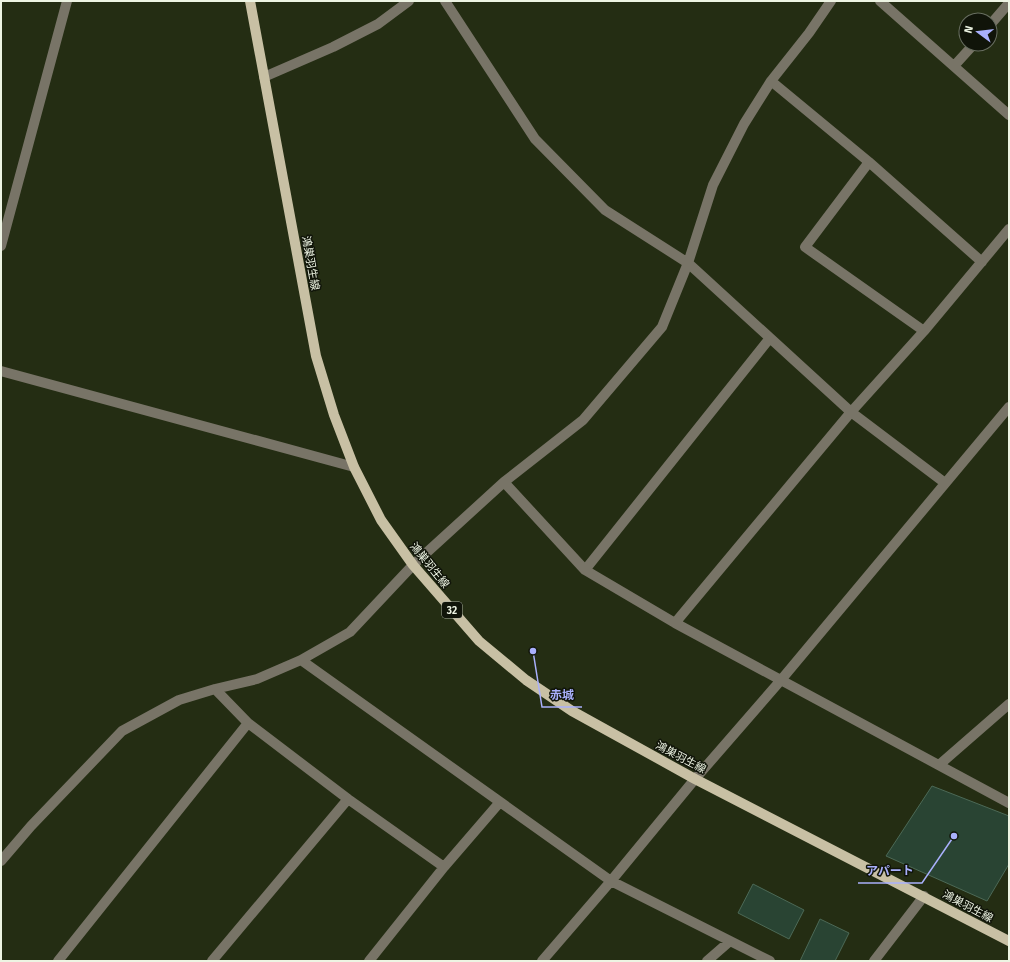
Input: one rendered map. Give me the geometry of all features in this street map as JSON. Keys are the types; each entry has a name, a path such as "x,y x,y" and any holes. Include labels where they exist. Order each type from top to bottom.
{"main road":[{"name":"鴻巣羽生線","path":"250,1 316,356 334,415 354,467 381,520 412,565 479,641 526,680 572,711 695,779 1009,941"}],"street":[{"path":"1,246 67,1"},
{"path":"264,77 333,47 372,27 409,1"},
{"path":"445,1 535,139 605,210 688,263 851,412 945,483"},
{"path":"1,861 31,826 122,731 179,700 256,679 301,660 350,632 412,565 504,482 583,420 662,327 688,263 713,185 744,124 770,81 809,32 831,1"},
{"path":"880,1 1009,115"},
{"path":"998,16 1009,3"},
{"path":"954,66 967,52"},
{"path":"770,81 869,162 982,262"},
{"path":"869,162 805,246 924,331"},
{"path":"676,623 851,412 924,331 1009,229"},
{"path":"585,570 770,338"},
{"path":"1,371 354,467"},
{"path":"542,961 611,881 695,779 781,680 1009,407"},
{"path":"504,482 585,570 676,623 1009,803"},
{"path":"301,660 611,881 770,961"},
{"path":"215,689 248,723 348,799 444,867"},
{"path":"939,765 1009,704"},
{"path":"58,961 248,723"},
{"path":"212,961 348,799"},
{"path":"369,961 444,867 500,802"},
{"path":"874,961 924,896"},
{"path":"707,961 730,941"}],"building":[{"path":"932,786 1009,816 1009,864 987,901 886,856"},
{"path":"753,884 804,910 789,939 738,913"},
{"path":"820,919 849,933 835,961 800,961"}],"place":[{"name":"赤城","path":"533,651"},
{"name":"アパート","path":"954,836"}]}
